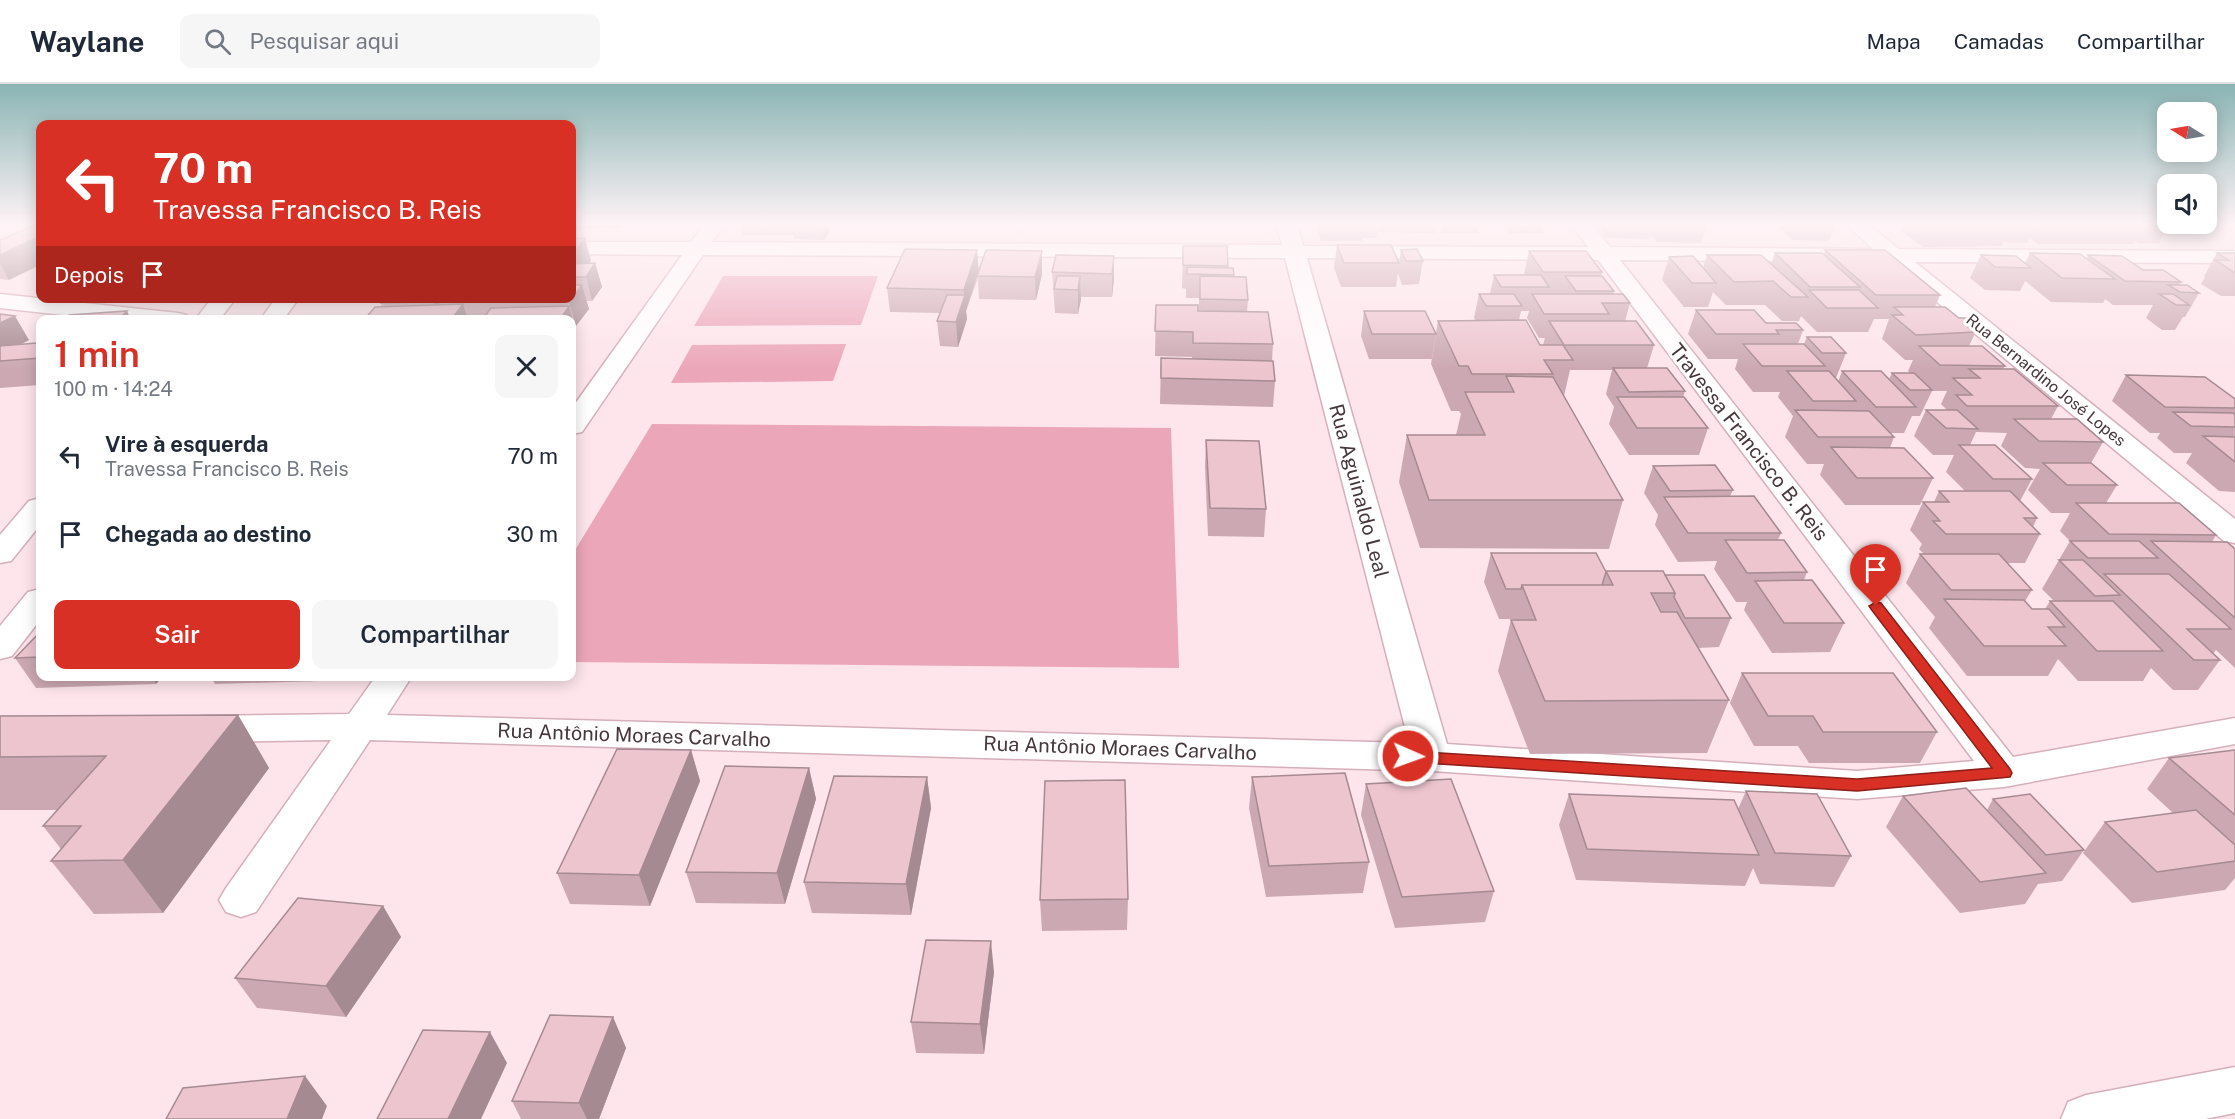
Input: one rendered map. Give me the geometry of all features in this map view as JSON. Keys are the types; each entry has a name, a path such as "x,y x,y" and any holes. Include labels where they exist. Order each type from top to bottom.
{"street":[{"path":"576,420 679,273"},
{"name":"Rua Aguinaldo Leal","path":"1300,273 1432,757"},
{"name":"Travessa Francisco B. Reis","path":"1619,273 2004,773"},
{"name":"Rua Bernardino José Lopes","path":"1916,273 2235,534"},
{"path":"0,301 131,315"},
{"path":"210,315 221,303"},
{"path":"274,315 284,303"},
{"path":"0,554 36,512"},
{"path":"0,648 36,604"},
{"path":"241,900 392,681"},
{"name":"Rua Antônio Moraes Carvalho","path":"172,729 360,727 1432,757 1857,785 2004,773 2235,731"},
{"path":"2086,1119 2235,1090"}],"shaded area":[{"path":"723,276 878,276 861,325 694,326"},
{"path":"846,344 833,381 671,383 692,345"},
{"path":"652,424 1171,428 1179,668 576,662 576,548"}],"building":[{"path":"576,273 588,273 586,277 576,277"},
{"path":"894,273 969,273 964,290 887,288"},
{"path":"978,273 1036,273 1035,277 977,276"},
{"path":"1234,273 1234,275 1187,274"},
{"path":"1683,273 1708,273 1716,283 1692,283"},
{"path":"1725,273 1781,273 1808,297 1791,297 1773,281 1734,282"},
{"path":"1796,273 1845,273 1860,287 1810,287"},
{"path":"1851,273 1913,273 1940,295 1876,295"},
{"path":"2056,273 2107,273 2115,279 2062,278"},
{"path":"2114,273 2168,273 2181,282 2125,281"},
{"path":"1494,275 1541,275 1549,287 1501,287"},
{"path":"1057,276 1080,276 1078,290 1054,289"},
{"path":"1200,276 1246,277 1248,300 1200,299"},
{"path":"1565,276 1602,276 1614,291 1576,291"},
{"path":"576,285 582,285 576,293"},
{"path":"2168,285 2187,285 2199,293 2180,292"},
{"path":"1809,290 1859,290 1878,308 1827,308"},
{"path":"1479,294 1514,294 1522,306 1486,306"},
{"path":"1532,294 1623,294 1630,303 1602,303 1609,314 1544,314"},
{"path":"2159,294 2173,294 2189,305 2176,305"},
{"path":"947,295 965,295 956,322 937,321"},
{"path":"463,304 455,315 368,315 375,307"},
{"path":"1156,305 1198,305 1198,311 1268,312 1273,344 1193,343 1193,332 1155,331"},
{"path":"569,306 563,315 486,315 491,308"},
{"path":"1894,307 1945,307 1959,318 1967,318 1978,327 1968,327 1975,332 1916,335 1892,315 1903,315"},
{"path":"1696,310 1754,310 1766,323 1796,323 1803,330 1776,330 1779,334 1716,334"},
{"path":"127,311 123,315 69,315"},
{"path":"1364,311 1425,311 1436,334 1372,334"},
{"path":"0,314 15,316 0,323"},
{"path":"1526,320 1540,345 1563,345 1573,360 1544,360 1553,374 1472,374 1468,366 1459,366 1438,321"},
{"path":"1549,321 1636,321 1654,345 1564,345"},
{"path":"1807,337 1831,337 1846,353 1822,353"},
{"path":"36,343 36,358 0,361 0,346"},
{"path":"1743,344 1804,344 1825,366 1762,366"},
{"path":"1919,346 1982,346 2005,366 1940,365"},
{"path":"1161,358 1273,361 1275,381 1161,378"},
{"path":"1613,368 1667,368 1685,391 1629,392"},
{"path":"1969,369 2014,369 2058,406 1967,406 1956,395 1972,395 1953,378 1980,378"},
{"path":"1787,371 1829,371 1856,401 1813,401"},
{"path":"1842,371 1881,371 1916,407 1876,407"},
{"path":"1892,373 1914,373 1932,390 1910,390"},
{"path":"2126,375 2205,377 2235,399 2235,408 2165,407"},
{"path":"1506,376 1553,377 1623,500 1429,500 1407,435 1485,435 1465,392 1514,392"},
{"path":"1617,397 1684,397 1708,428 1637,428"},
{"path":"1795,410 1869,411 1894,437 1818,437"},
{"path":"1926,410 1957,410 1978,429 1946,428"},
{"path":"2173,412 2233,413 2235,427 2191,426"},
{"path":"2014,419 2077,419 2103,442 2039,441"},
{"path":"2203,436 2235,437 2235,462"},
{"path":"1206,440 1259,441 1266,509 1210,508"},
{"path":"1959,445 1995,445 2032,479 1993,479"},
{"path":"1831,447 1904,448 1933,478 1857,478"},
{"path":"2043,463 2091,463 2117,485 2067,485"},
{"path":"1715,465 1733,490 1670,491 1653,466"},
{"path":"1939,491 2010,491 2037,518 2024,518 2040,534 1946,534 1933,521 1940,521 1923,502 1949,502"},
{"path":"1754,496 1781,533 1688,533 1664,497"},
{"path":"2076,503 2179,503 2216,535 2109,534"},
{"path":"1725,540 1784,540 1807,572 1747,573"},
{"path":"2070,541 2139,541 2158,558 2088,558"},
{"path":"2151,541 2227,542 2235,549 2235,618"},
{"path":"1491,553 1596,553 1606,572 1602,585 1522,585 1521,589 1506,589"},
{"path":"1920,554 1999,554 2032,590 1951,590"},
{"path":"2059,560 2083,560 2120,595 2095,596"},
{"path":"1606,571 1663,571 1675,593 1651,593 1661,612 1677,612 1729,700 1545,701 1511,620 1536,620 1522,585 1613,585"},
{"path":"2104,574 2169,574 2231,629 2187,629 2220,660 2194,660"},
{"path":"1665,575 1704,575 1731,618 1685,618"},
{"path":"1812,580 1844,623 1784,623 1755,581"},
{"path":"1944,599 2024,600 2032,609 2049,609 2065,627 2048,627 2066,646 1984,646"},
{"path":"2050,601 2113,601 2163,651 2097,651"},
{"path":"36,636 36,657 15,658"},
{"path":"1742,673 1893,673 1937,732 1823,732 1813,716 1768,716"},
{"path":"238,715 123,860 51,861 81,826 43,826 106,756 0,757 0,716"},
{"path":"617,749 691,750 639,875 557,873"},
{"path":"2235,750 2235,815 2169,758"},
{"path":"725,766 809,768 777,873 686,872"},
{"path":"1345,773 1369,862 1269,866 1252,777"},
{"path":"834,776 927,777 906,884 804,882"},
{"path":"1451,779 1494,891 1402,897 1366,784"},
{"path":"1125,780 1128,899 1040,900 1045,781"},
{"path":"1966,788 2046,873 1980,882 1903,796"},
{"path":"1746,791 1817,794 1851,856 1775,853"},
{"path":"1569,794 1734,800 1759,855 1587,849"},
{"path":"2030,794 2084,850 2046,855 1993,799"},
{"path":"2196,810 2235,845 2235,861 2157,872 2105,822"},
{"path":"298,898 383,906 326,986 235,978"},
{"path":"926,940 991,941 980,1024 911,1022"},
{"path":"550,1015 613,1017 579,1103 512,1101"},
{"path":"423,1030 490,1032 448,1119 377,1119"},
{"path":"305,1076 287,1119 166,1119 183,1088"}],"route":[{"path":"1408,756 1857,785 2004,773 1876,606"}]}
